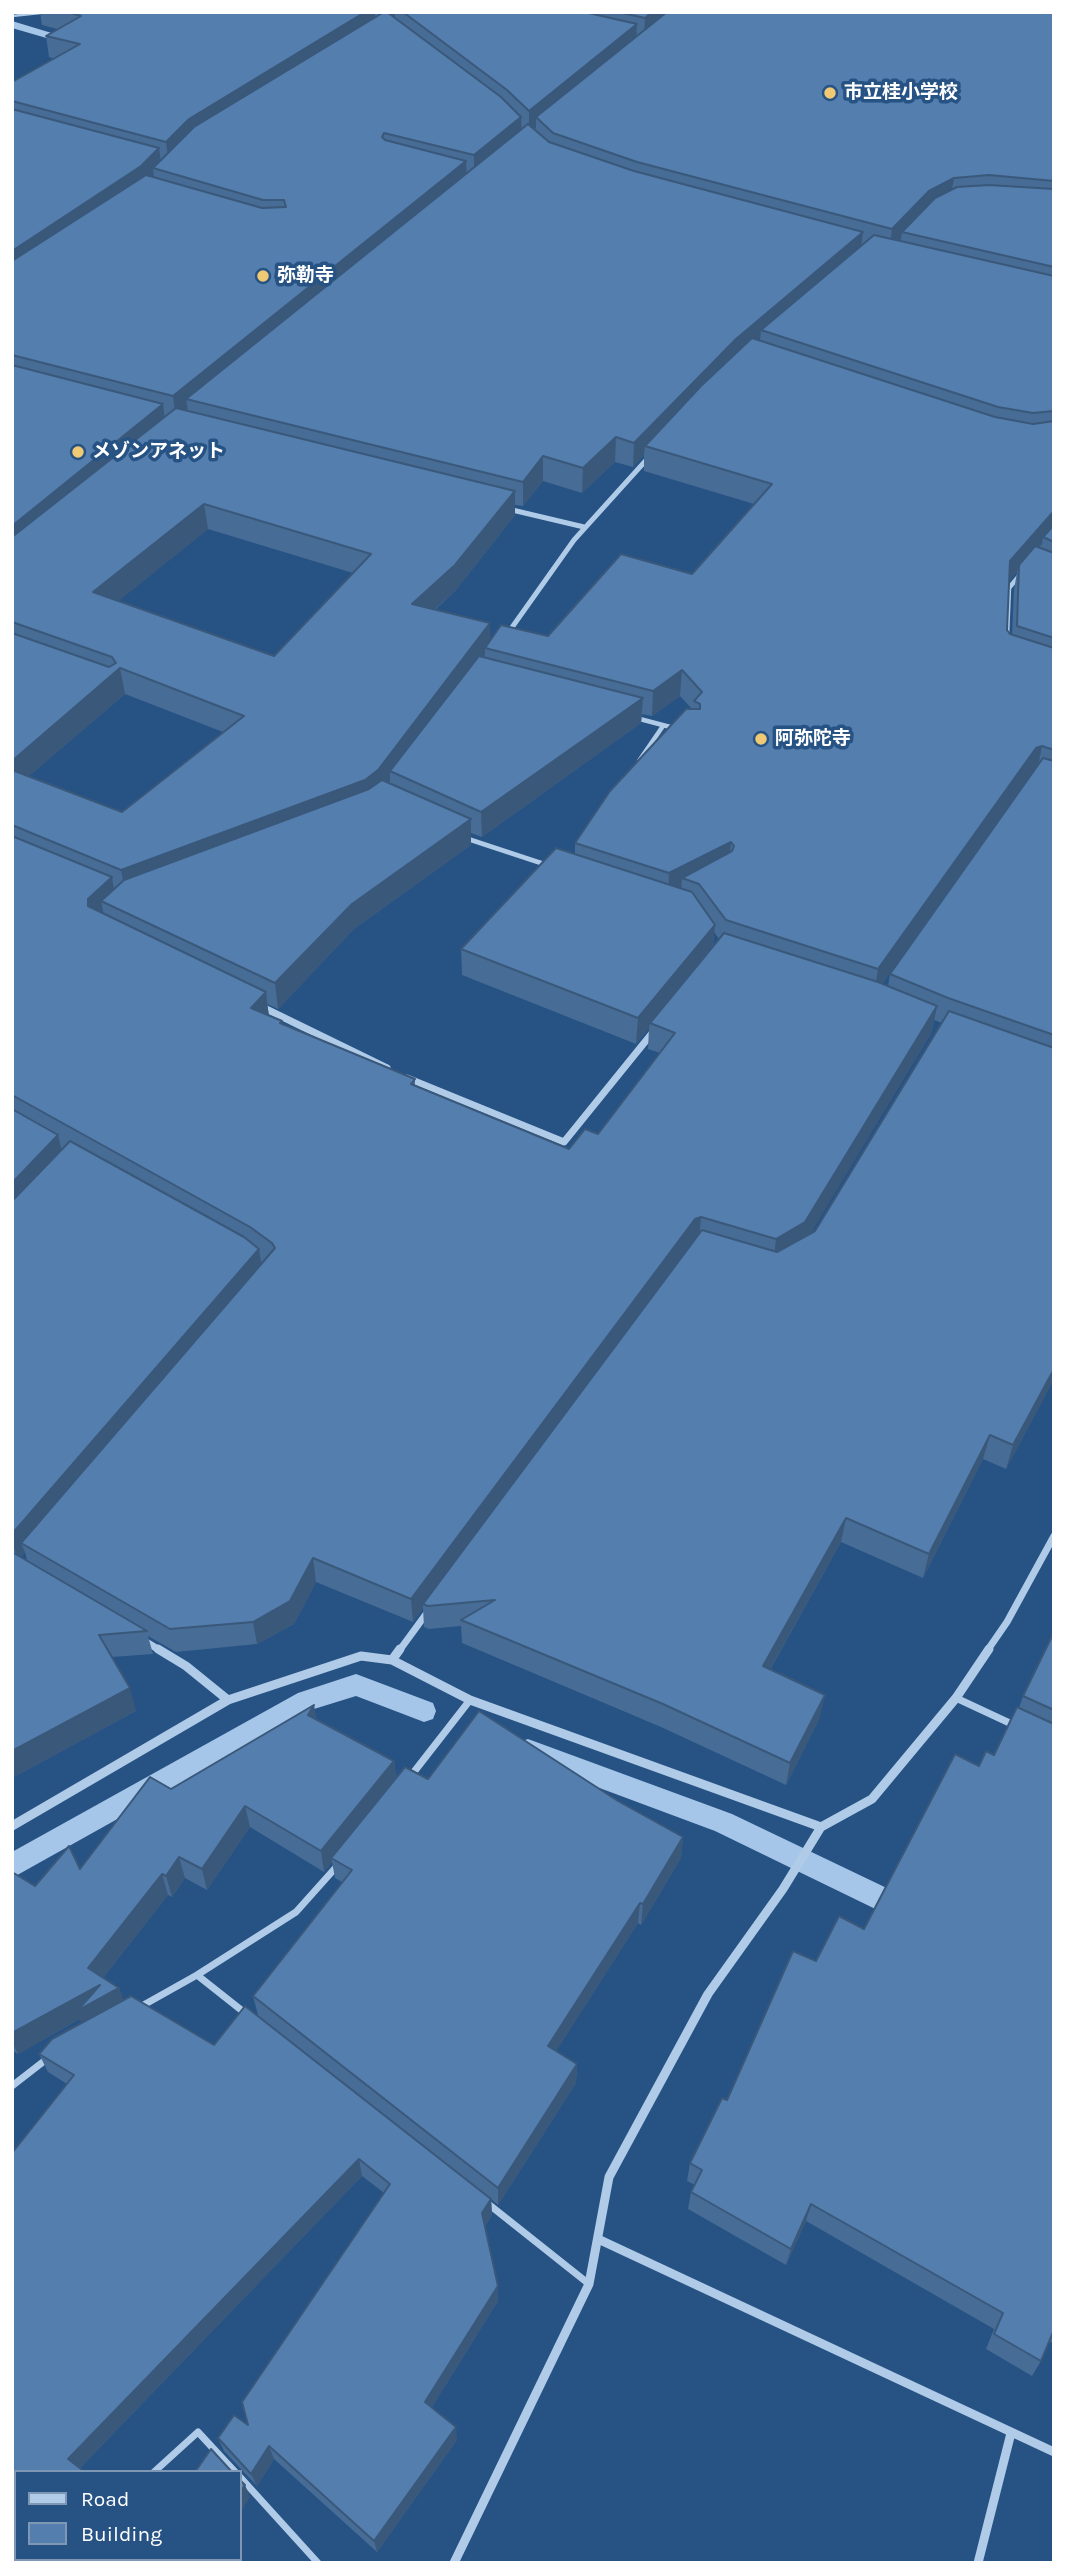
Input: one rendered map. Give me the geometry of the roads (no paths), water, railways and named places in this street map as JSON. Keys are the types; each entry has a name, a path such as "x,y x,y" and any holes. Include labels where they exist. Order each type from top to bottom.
{"street":[{"path":"501,642 584,527 656,449"},
{"path":"505,508 584,527"},
{"path":"452,832 558,869"},
{"path":"246,999 391,1070"},
{"path":"404,1076 564,1142 659,1025"},
{"path":"454,2563 589,2284 609,2177 708,1994 783,1889 821,1827 872,1799 956,1698 1007,1622 1054,1536"},
{"path":"392,1660 433,1604"},
{"path":"139,1637 186,1666 228,1700"},
{"path":"12,1826 228,1700 360,1656 392,1660 470,1700 821,1827"},
{"path":"598,2239 1054,2452"},
{"path":"978,2563 1011,2433"}],"lane":[{"path":"12,16 50,12"},
{"path":"1007,641 1009,588 1023,573"},
{"path":"625,715 683,730"},
{"path":"633,770 663,726"},
{"path":"956,1698 1029,1732"},
{"path":"407,1781 470,1700"},
{"path":"136,2009 197,1975 296,1912 345,1856"},
{"path":"197,1975 251,2018"},
{"path":"12,2086 38,2063 50,2057"},
{"path":"480,2198 589,2284"},
{"path":"156,2470 198,2432 233,2470"},
{"path":"242,2479 318,2563"}],"waterway":[{"path":"12,24 74,43"},
{"path":"12,1866 307,1701 356,1685 424,1711"},
{"path":"528,1750 723,1822 907,1911"}],"place":[{"name":"市立桂小学校","path":"830,93"},
{"name":"弥勒寺","path":"263,276"},
{"name":"メゾンアネット","path":"78,452"},
{"name":"阿弥陀寺","path":"761,739"}]}
